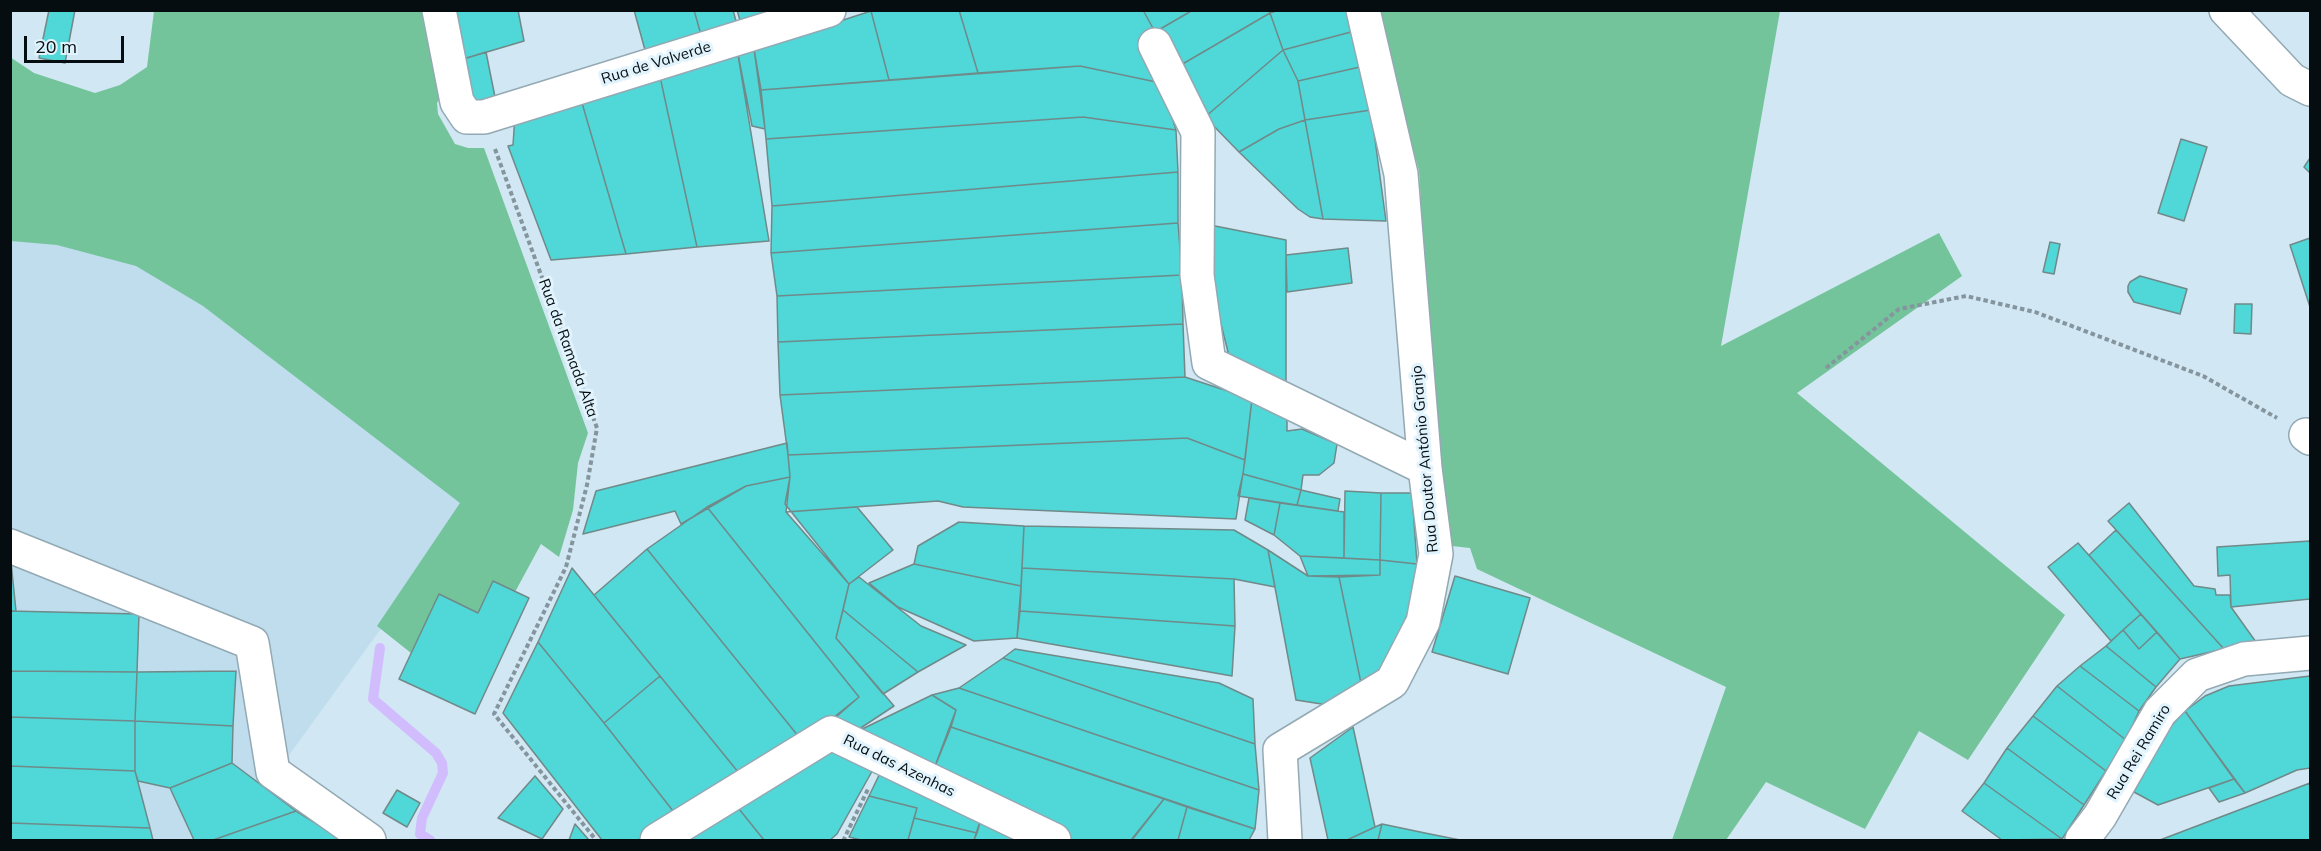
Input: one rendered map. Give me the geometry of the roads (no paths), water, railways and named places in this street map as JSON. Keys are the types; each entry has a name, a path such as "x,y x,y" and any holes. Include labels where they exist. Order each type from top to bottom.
{"street":[{"name":"Rua de Valverde","path":"439,10 457,102 467,117 484,117 829,10"},
{"name":"Rua Doutor António Granjo","path":"1285,840 1280,750 1392,682 1423,622 1436,554 1425,468 1401,174 1363,10"},
{"path":"2226,10 2292,80 2310,89"},
{"path":"1155,45 1198,132 1197,275 1209,363 1425,468"},
{"path":"10,546 252,643 273,772 369,840"},
{"name":"Rua Rei Ramiro","path":"2082,840 2100,816 2160,712 2197,675 2244,659 2310,653"},
{"name":"Rua das Azenhas","path":"657,840 831,733 1054,840"}],"waterway":[{"path":"380,648 373,699 436,753 442,763 443,773 422,818 420,834 430,840"}]}
